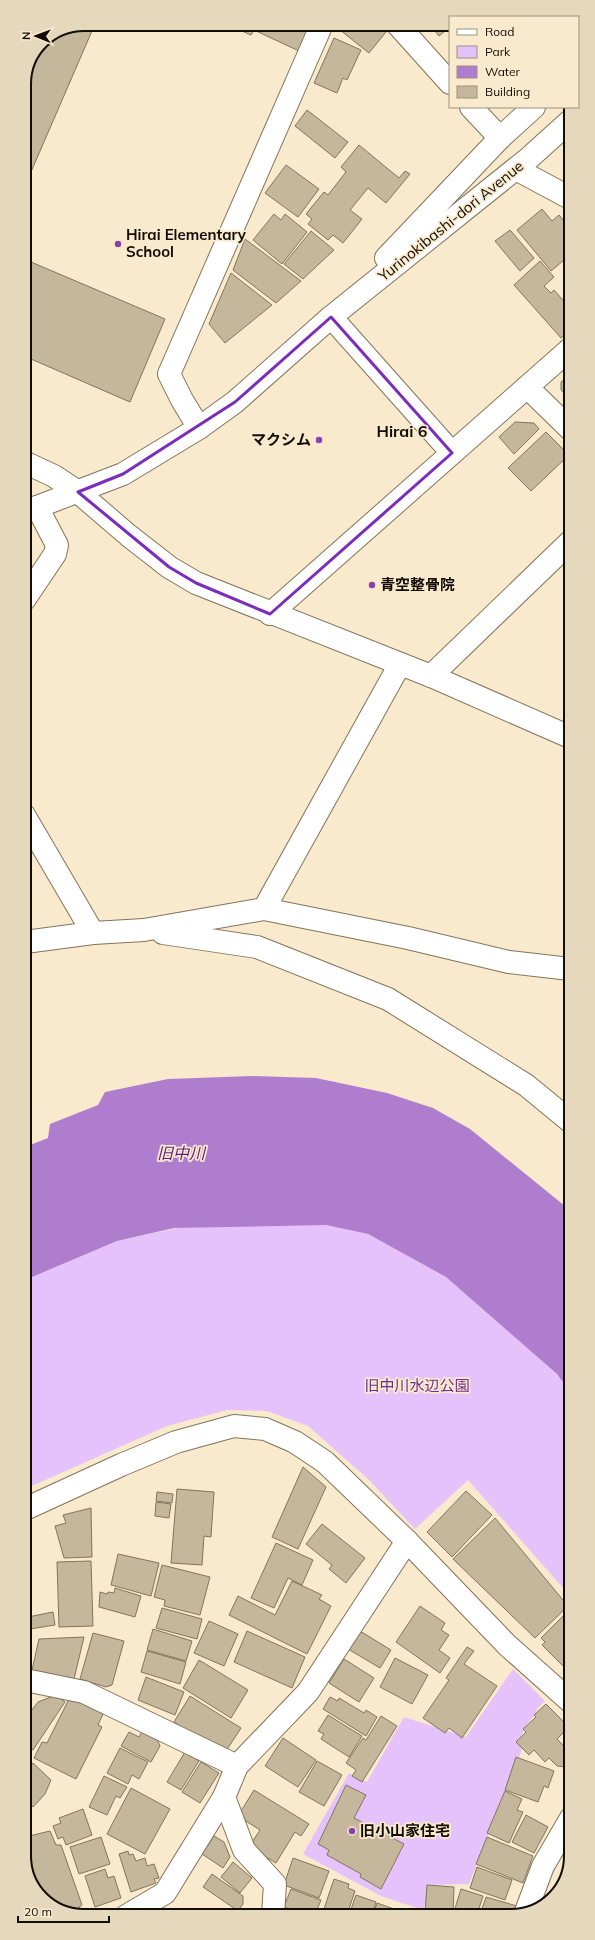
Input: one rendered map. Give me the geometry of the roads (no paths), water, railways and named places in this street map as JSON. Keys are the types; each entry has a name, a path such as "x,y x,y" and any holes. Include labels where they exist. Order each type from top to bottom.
{"street":[{"path":"199,428 182,400 170,374 319,31"},
{"path":"403,31 449,82"},
{"path":"473,108 500,138"},
{"name":"Yurinokibashi-dori Avenue","path":"331,317 500,138 533,108"},
{"name":"Yurinokibashi-dori Avenue","path":"31,510 123,474 199,428 235,402 331,317 516,169 564,126"},
{"path":"516,169 564,195"},
{"path":"331,317 452,453"},
{"path":"270,614 564,354"},
{"path":"527,387 564,423"},
{"path":"31,465 54,476 78,492 120,529 169,567 196,583 270,614 431,676 564,734"},
{"path":"31,510 58,545 55,554 31,590"},
{"path":"431,676 564,548"},
{"path":"264,910 400,664"},
{"path":"31,827 93,933"},
{"path":"31,941 93,933 144,930 264,910 408,938 510,962 564,968"},
{"path":"144,930 257,947 388,998 526,1085 564,1117"},
{"path":"31,1506 121,1465 176,1442 234,1426 265,1429 295,1442 325,1462 407,1541 507,1645 564,1696"},
{"path":"138,1909 165,1893 224,1796 237,1766 308,1692 407,1541"},
{"path":"31,1681 84,1692 237,1766"},
{"path":"224,1796 244,1850 275,1884 273,1909"},
{"path":"528,1906 543,1866 564,1830"}],"water":[{"name":"旧中川","path":"252,1076 316,1078 387,1093 433,1108 470,1129 564,1205 564,1384 557,1374 446,1277 368,1234 326,1225 174,1228 117,1241 31,1277 31,1145 48,1138 50,1124 98,1105 105,1092 168,1079"}],"place":[{"name":"Hirai Elementary School","path":"118,244"},
{"name":"マクシム","path":"319,440"},
{"name":"青空整骨院","path":"372,585"},
{"name":"旧小山家住宅","path":"352,1831"}],"district":[{"name":"Hirai 6","path":"402,431"}],"park label":[{"name":"旧中川水辺公園","path":"417,1386"}]}
